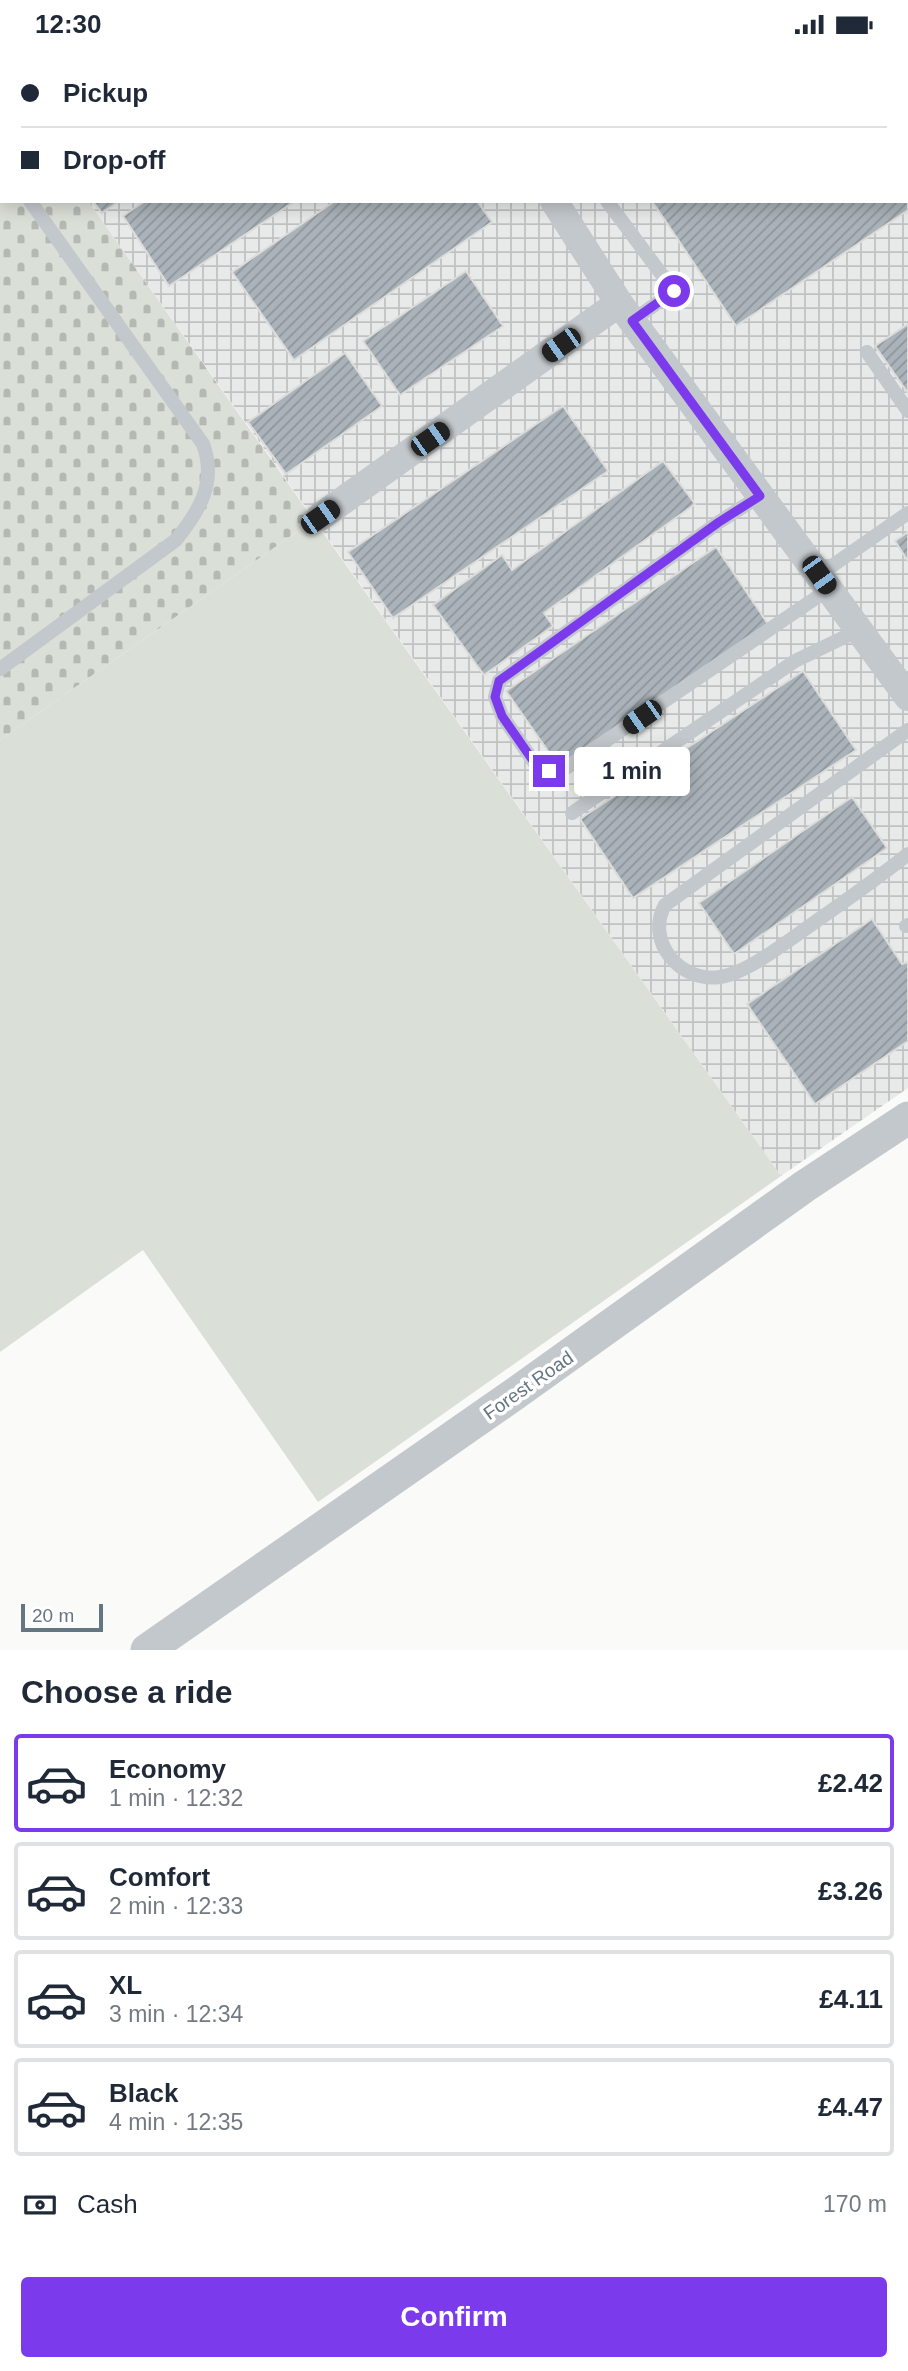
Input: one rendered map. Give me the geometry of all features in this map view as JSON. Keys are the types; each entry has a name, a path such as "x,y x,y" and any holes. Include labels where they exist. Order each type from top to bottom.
{"street":[{"path":"555,203 626,312 908,697"},
{"path":"320,517 626,312"},
{"name":"Forest Road","path":"147,1650 516,1394 805,1186 908,1118"}],"lane":[{"path":"0,669 176,540 187,526 207,489 210,472 203,445 31,203"},
{"path":"608,203 674,291 626,312"},
{"path":"867,352 908,411"},
{"path":"760,496 719,522 499,681 495,697 502,716 536,765 549,771 563,770 600,747 824,582 908,513"},
{"path":"572,813 795,661 859,630"},
{"path":"908,730 665,905 659,914 658,925 663,948 679,968 700,977 721,977 759,961 908,854"}],"shaded area":[{"path":"89,203 908,203 908,1088 781,1176"}],"green space":[{"path":"0,203 89,203 314,520 0,740"},
{"path":"314,520 781,1176 318,1502 143,1250 0,1352 0,740"}],"building":[{"path":"94,203 116,203 102,213"},
{"path":"142,203 292,203 169,286 123,216"},
{"path":"332,203 478,203 492,222 294,360 232,272"},
{"path":"653,203 908,203 908,210 736,326"},
{"path":"466,271 503,326 400,395 363,341"},
{"path":"908,324 908,393 875,346"},
{"path":"345,353 382,406 286,474 248,422"},
{"path":"563,406 608,471 393,618 348,552"},
{"path":"663,461 695,504 544,613 553,626 484,675 433,605 502,555 512,570"},
{"path":"908,532 908,561 895,541"},
{"path":"716,547 768,624 559,767 506,691"},
{"path":"803,671 856,750 633,898 580,819"},
{"path":"852,797 887,848 734,954 699,903"},
{"path":"872,919 902,964 908,962 908,1041 815,1104 747,1004"}],"route":[{"path":"549,771 536,765 502,716 495,697 499,681 719,522 760,496 632,321 674,291"}]}
